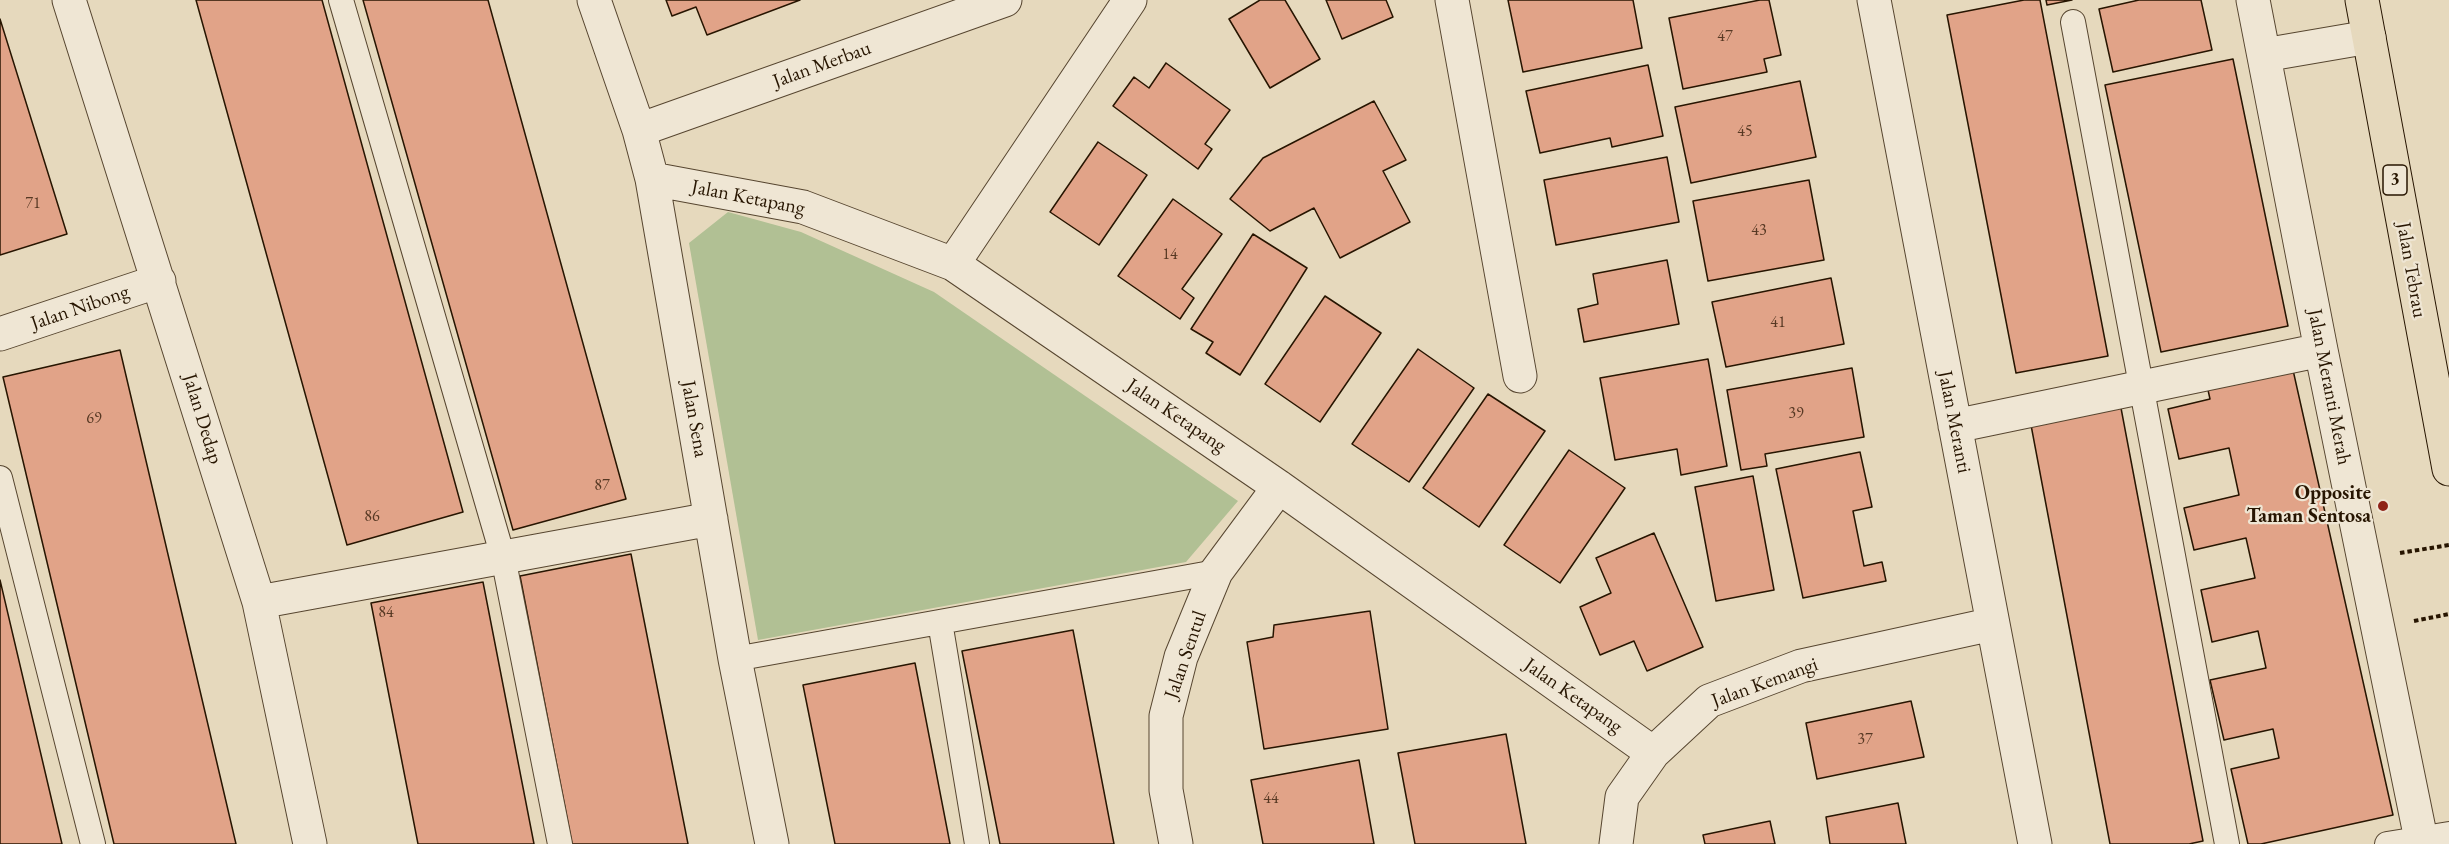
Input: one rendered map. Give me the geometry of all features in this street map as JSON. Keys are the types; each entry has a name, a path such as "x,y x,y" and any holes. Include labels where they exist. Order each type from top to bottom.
{"highway":[{"name":"Jalan Tebrau","path":"2362,0 2449,469"}],"street":[{"name":"Jalan Dedap","path":"69,0 259,602 310,844"},
{"name":"Jalan Sena","path":"594,0 639,130 652,179 735,659 772,844"},
{"name":"Jalan Merbau","path":"639,130 1005,0"},
{"path":"953,264 1130,0"},
{"path":"1452,0 1520,376"},
{"name":"Jalan Meranti","path":"1874,0 2035,844"},
{"name":"Jalan Meranti Merah","path":"2253,0 2321,350 2431,839"},
{"path":"2264,55 2369,37"},
{"name":"Jalan Ketapang","path":"652,179 803,207 953,264 1279,487 1653,753"},
{"name":"Jalan Nibong","path":"0,334 159,281"},
{"path":"1955,426 2321,350"},
{"name":"Jalan Sentul","path":"1176,844 1167,790 1166,716 1181,657 1216,572 1279,487"},
{"path":"259,602 711,519"},
{"name":"Jalan Kemangi","path":"1616,844 1622,797 1653,753 1709,701 1801,666 1993,624"}],"lane":[{"path":"341,0 502,557 560,844"},
{"path":"2073,22 2227,844"},
{"path":"0,478 93,844"},
{"path":"735,659 1216,572"},
{"path":"940,622 977,844"},
{"path":"2387,844 2431,839"}],"path":[{"path":"2391,555 2449,545"}],"green space":[{"path":"728,212 801,232 934,292 1238,501 1186,562 758,640 689,243"}],"building":[{"path":"196,0 322,0 463,512 347,545"},
{"path":"363,0 488,0 626,499 513,530"},
{"path":"666,0 800,0 707,35 696,7 672,16"},
{"path":"1260,0 1285,0 1320,59 1270,88 1229,19"},
{"path":"1326,0 1386,0 1393,17 1342,39"},
{"path":"1508,0 1633,0 1642,48 1523,72"},
{"path":"1769,0 1781,55 1764,59 1767,72 1683,89 1669,18"},
{"path":"2024,0 2040,0 2108,356 2016,373 1947,15"},
{"path":"2046,0 2072,0 2047,5"},
{"path":"2139,0 2201,0 2212,50 2113,72 2099,9"},
{"path":"0,19 67,234 0,255"},
{"path":"2233,59 2288,326 2161,352 2105,85"},
{"path":"1166,63 1230,110 1205,144 1212,149 1198,169 1113,106 1134,77 1149,88"},
{"path":"1648,65 1663,136 1612,147 1610,138 1540,153 1526,91"},
{"path":"1800,81 1816,157 1691,183 1675,107"},
{"path":"1374,101 1406,160 1383,171 1410,222 1340,258 1314,208 1270,231 1230,199 1263,158"},
{"path":"1098,142 1147,175 1099,245 1050,212"},
{"path":"1667,157 1679,222 1556,245 1544,180"},
{"path":"1809,180 1824,260 1708,281 1693,201"},
{"path":"1173,199 1222,234 1182,289 1194,298 1180,319 1118,276"},
{"path":"1253,234 1307,268 1240,375 1206,353 1213,342 1191,329"},
{"path":"1667,260 1679,324 1584,342 1578,309 1598,304 1593,274"},
{"path":"1831,278 1844,344 1726,367 1712,302"},
{"path":"1325,296 1381,333 1320,422 1265,384"},
{"path":"1418,349 1474,388 1409,482 1352,444"},
{"path":"120,350 236,844 114,844 3,377"},
{"path":"1708,359 1727,466 1681,475 1677,449 1615,460 1600,378"},
{"path":"1852,368 1864,437 1765,454 1767,466 1741,470 1727,390"},
{"path":"2293,370 2393,815 2261,844 2248,844 2231,769 2279,758 2273,729 2224,740 2210,680 2266,668 2258,631 2212,642 2201,590 2255,578 2246,538 2194,550 2184,508 2239,495 2229,448 2179,459 2168,409 2210,399 2208,390"},
{"path":"1488,394 1545,431 1479,527 1423,488"},
{"path":"2121,408 2203,841 2189,844 2110,844 2031,425"},
{"path":"1569,450 1625,488 1560,583 1504,545"},
{"path":"1860,452 1872,507 1853,511 1864,566 1882,562 1886,581 1803,598 1776,469"},
{"path":"1753,476 1774,590 1716,601 1695,487"},
{"path":"1654,533 1703,647 1647,671 1634,641 1600,655 1580,607 1611,593 1596,558"},
{"path":"631,554 688,844 572,844 520,576"},
{"path":"0,580 62,844 0,844"},
{"path":"483,582 534,844 418,844 371,603"},
{"path":"1370,611 1388,729 1264,749 1247,642 1273,637 1274,625"},
{"path":"1073,630 1114,844 1000,844 962,651"},
{"path":"915,663 950,844 835,844 803,685"},
{"path":"1911,701 1924,757 1817,779 1806,723"},
{"path":"1506,734 1526,844 1415,844 1398,753"},
{"path":"1359,760 1374,844 1263,844 1251,780"},
{"path":"1898,803 1906,844 1830,844 1826,817"},
{"path":"1770,821 1775,844 1705,844 1703,835"}],"place":[{"name":"Opposite Taman Sentosa","path":"2383,506"}]}
